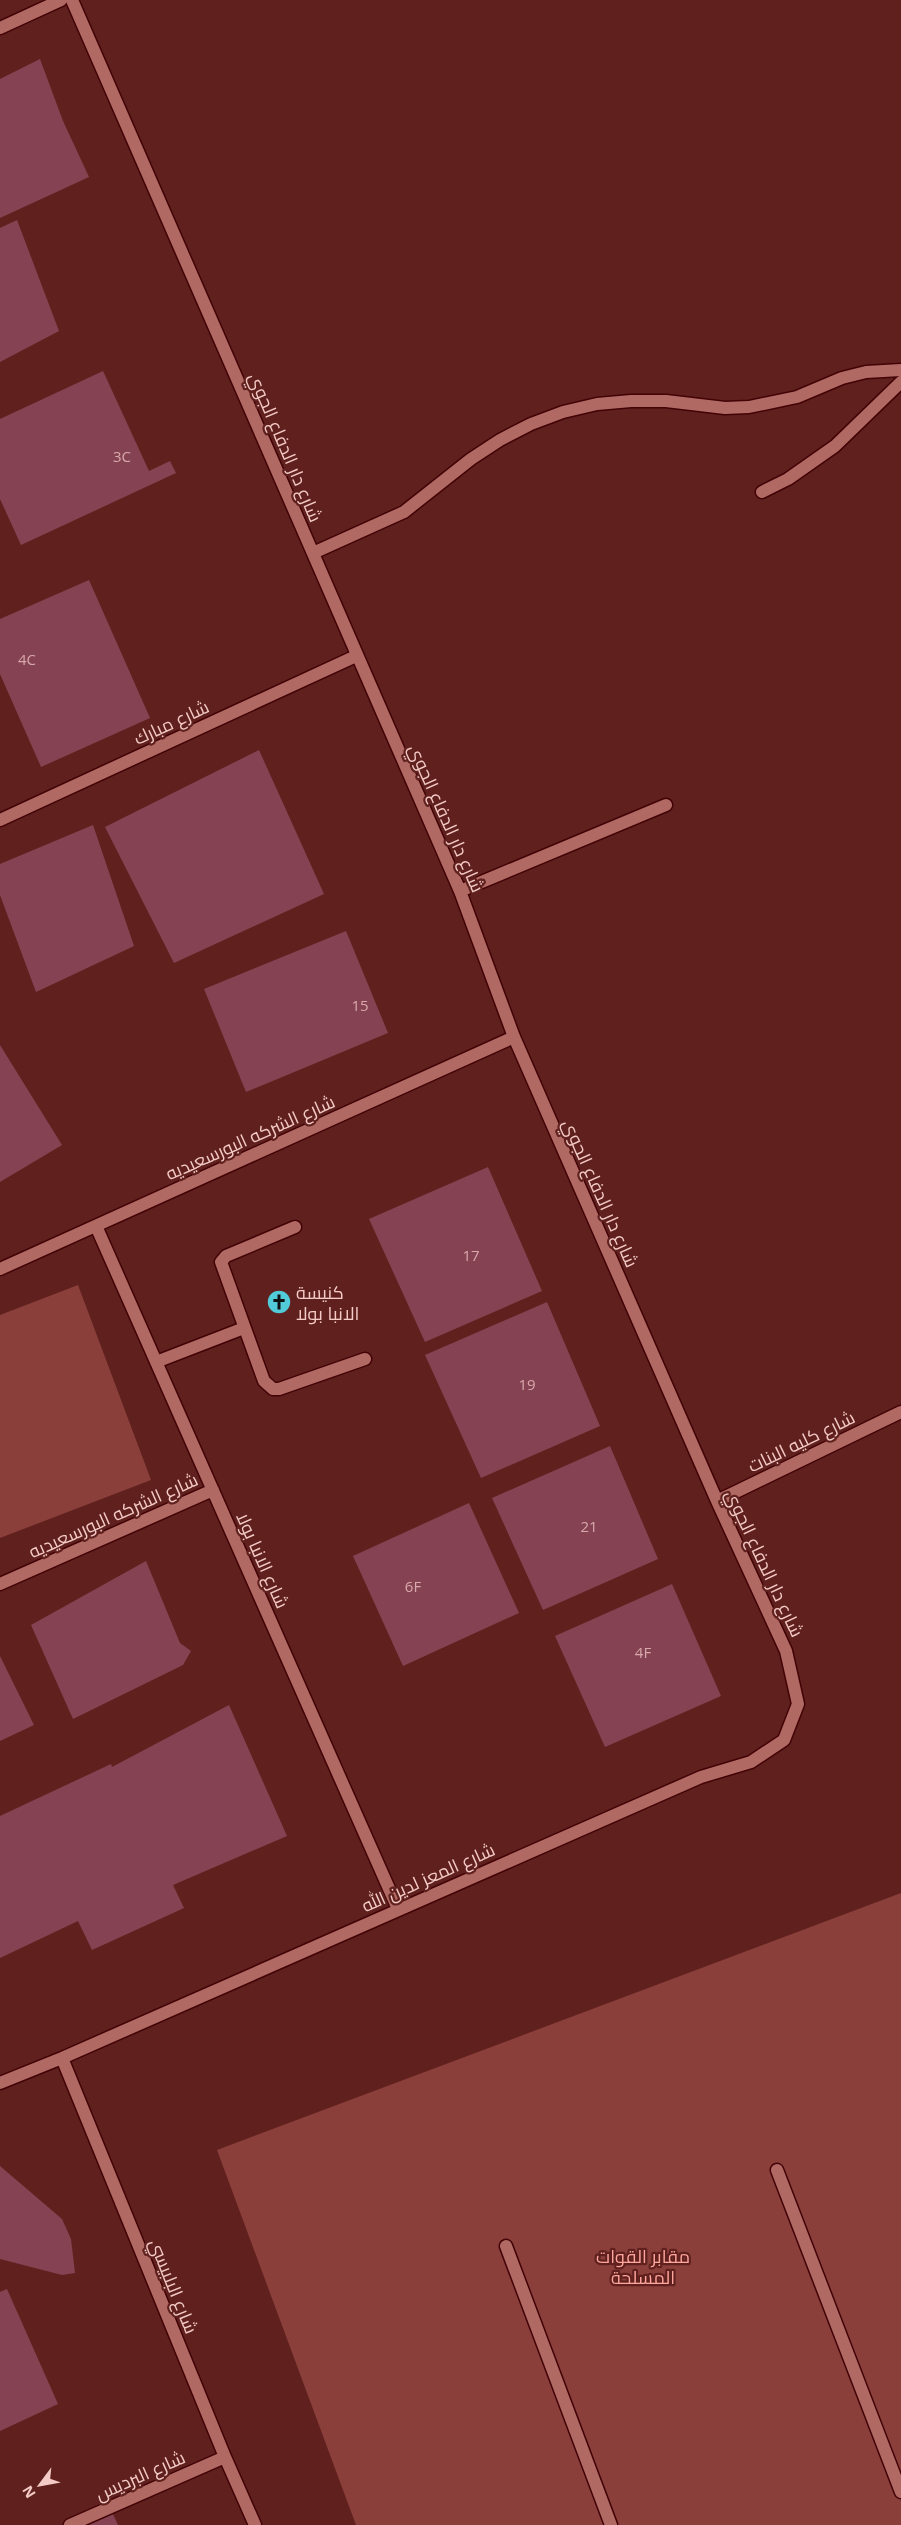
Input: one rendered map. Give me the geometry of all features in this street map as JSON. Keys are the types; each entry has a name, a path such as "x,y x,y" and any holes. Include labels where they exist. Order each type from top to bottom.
{"street":[{"path":"0,28 61,0"},
{"name":"شارع دار الدفاع الجوي","path":"72,0 356,656 460,891 514,1037 717,1501 786,1652"},
{"path":"313,553 404,512 471,459 500,440 531,424 563,412 597,404 631,401 666,401 725,408 749,407 797,397 850,376 866,372 901,370"},
{"path":"762,492 788,479 836,446 901,382"},
{"name":"شارع مبارك","path":"0,820 356,656"},
{"path":"460,891 666,805"},
{"name":"شارع الشركه البورسعيديه","path":"0,1268 514,1037"},
{"name":"شارع الانبا بولا","path":"96,1226 398,1909"},
{"path":"294,1227 226,1256 221,1262 264,1381 273,1388 279,1389 366,1359"},
{"path":"156,1362 244,1328"},
{"name":"شارع كليه البنات","path":"717,1501 901,1412"},
{"name":"شارع الشركه البورسعيديه","path":"0,1584 213,1490"},
{"name":"شارع المعز لدين الله","path":"0,2083 62,2058 398,1909 701,1778 751,1762 784,1740 798,1704 786,1652"},
{"name":"شارع البلبيسي","path":"62,2058 224,2457 255,2525"},
{"path":"777,2170 901,2492"},
{"path":"506,2246 611,2525"},
{"name":"شارع البرديس","path":"70,2525 224,2457"}],"green space":[{"path":"78,1285 151,1480 0,1538 0,1315"},
{"name":"مقابر القوات المسلحة","path":"901,1893 901,2525 356,2525 217,2150"}],"building":[{"path":"40,59 63,121 89,177 0,218 0,79"},
{"path":"17,220 59,331 0,362 0,228"},
{"path":"103,371 149,471 170,461 176,473 21,545 0,499 0,419"},
{"path":"89,580 150,718 41,767 0,674 0,619"},
{"path":"259,750 324,894 174,963 105,827"},
{"path":"93,825 134,946 36,992 0,895 0,864"},
{"path":"346,931 388,1033 246,1092 204,989"},
{"path":"0,1045 62,1145 0,1182"},
{"path":"488,1167 542,1291 425,1342 369,1219"},
{"path":"547,1302 600,1426 481,1478 425,1355"},
{"path":"610,1446 658,1559 543,1610 492,1498"},
{"path":"469,1503 519,1613 403,1666 353,1556"},
{"path":"146,1561 180,1643 191,1651 183,1665 73,1719 31,1625"},
{"path":"672,1584 721,1696 605,1747 555,1636"},
{"path":"0,1656 34,1725 0,1741"},
{"path":"229,1705 287,1836 173,1885 184,1908 92,1950 78,1921 0,1958 0,1816 111,1764 112,1767"},
{"path":"0,2166 62,2219 71,2239 75,2273 62,2275 0,2259"},
{"path":"7,2289 58,2404 0,2431 0,2292"},
{"path":"113,2514 118,2525 88,2525"}],"place":[{"name":"كنيسة الانبا بولا","path":"279,1302"}]}
